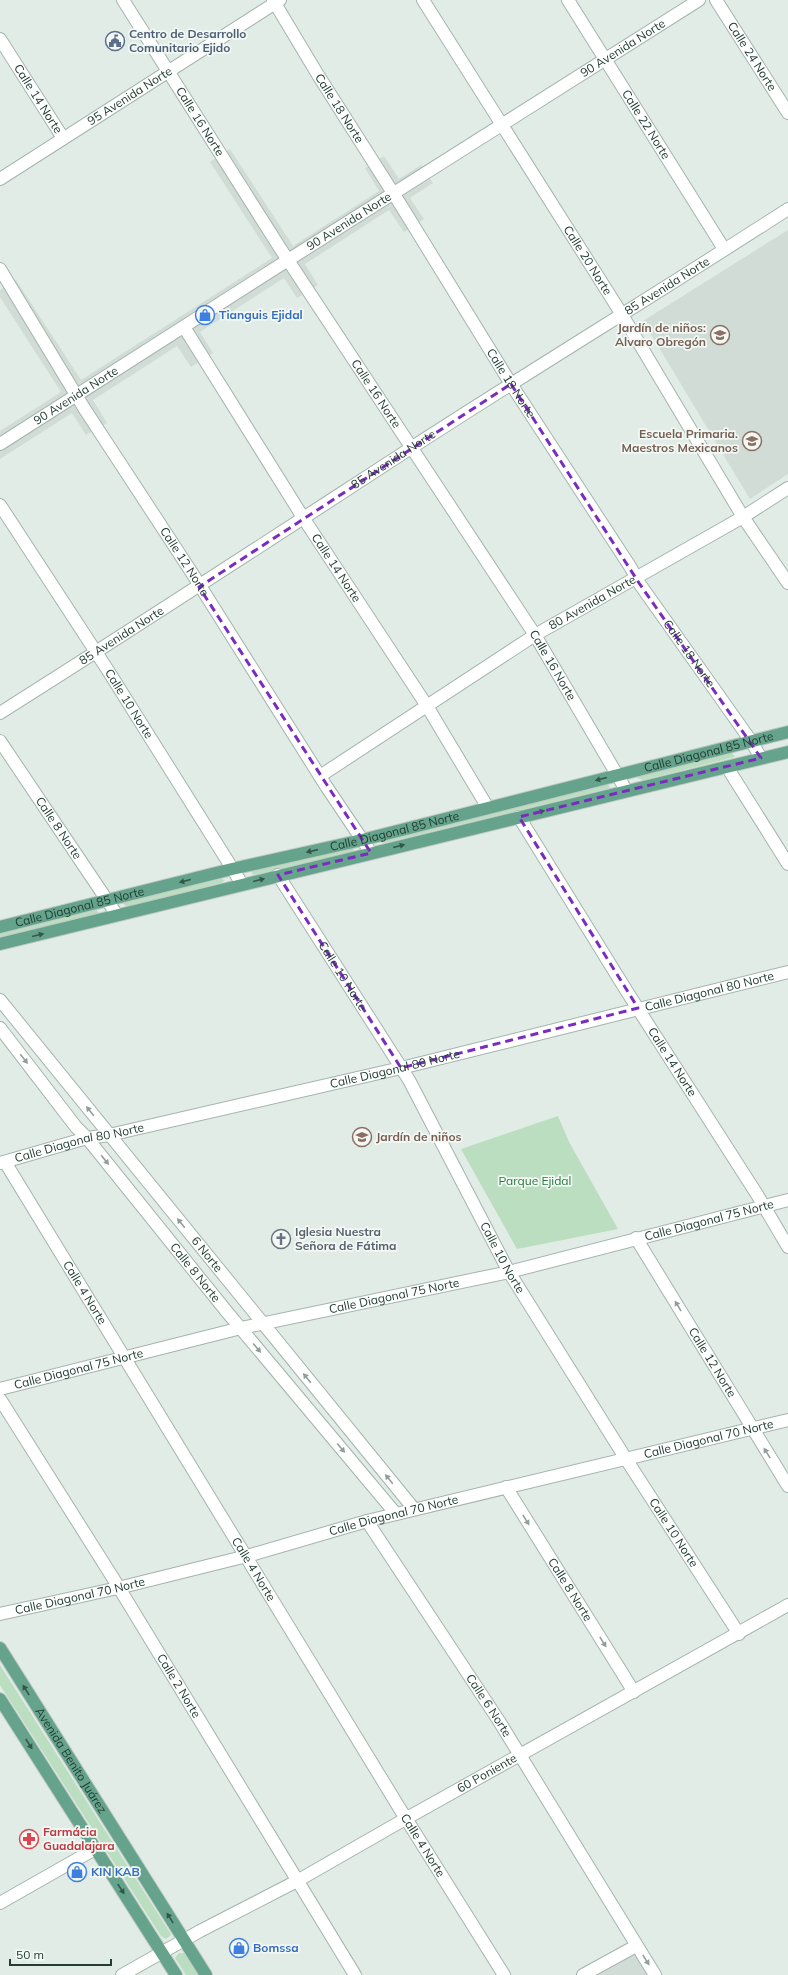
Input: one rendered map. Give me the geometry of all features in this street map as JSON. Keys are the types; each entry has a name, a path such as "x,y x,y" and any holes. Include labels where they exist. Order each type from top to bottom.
{"main road":[{"name":"Calle Diagonal 85 Norte","path":"0,927 232,869 362,840 788,732"},
{"name":"Calle Diagonal 85 Norte","path":"0,944 371,852 788,752"},
{"name":"Avenida Benito Juárez","path":"0,1648 206,1975"},
{"path":"0,1699 176,1975"}],"street":[{"name":"Calle 16 Norte","path":"123,0 288,260 535,635 618,774 626,790"},
{"name":"Calle 20 Norte","path":"423,0 622,313 743,517 788,583"},
{"name":"Calle 22 Norte","path":"568,0 724,249"},
{"name":"90 Avenida Norte","path":"0,444 605,58 699,0"},
{"name":"Calle 24 Norte","path":"716,0 788,113"},
{"name":"95 Avenida Norte","path":"0,178 276,1"},
{"name":"Calle 18 Norte","path":"276,1 318,75 394,194 511,384 636,576 751,741 761,758"},
{"name":"Calle 14 Norte","path":"0,39 63,138"},
{"name":"85 Avenida Norte","path":"0,713 199,587 411,448 622,313 788,209"},
{"name":"Calle 12 Norte","path":"0,269 76,395 320,776 371,852"},
{"name":"Calle 14 Norte","path":"184,327 304,519 427,706 488,808"},
{"name":"80 Avenida Norte","path":"320,776 535,635 636,576 743,517 788,488"},
{"name":"Calle 10 Norte","path":"0,505 96,653 242,884"},
{"name":"Calle 8 Norte","path":"0,741 117,915"},
{"path":"727,767 788,864"},
{"name":"Calle 14 Norte","path":"519,817 764,1206 788,1247"},
{"name":"Calle 10 Norte","path":"278,875 401,1068 509,1272 626,1459 739,1634"},
{"name":"Calle Diagonal 80 Norte","path":"2,1163 87,1138 109,1135 401,1068 788,972"},
{"name":"6 Norte","path":"0,1000 414,1509"},
{"name":"Calle 8 Norte","path":"0,1028 76,1127 87,1138 241,1328 396,1514"},
{"name":"Calle 4 Norte","path":"2,1163 124,1356 504,1975"},
{"name":"Calle Diagonal 75 Norte","path":"0,1389 124,1356 241,1328 509,1272 788,1200"},
{"name":"Calle 12 Norte","path":"636,1238 788,1486"},
{"name":"Calle 2 Norte","path":"0,1399 118,1588 355,1975"},
{"name":"Calle Diagonal 70 Norte","path":"0,1614 118,1588 247,1556 414,1509 788,1420"},
{"name":"Calle 8 Norte","path":"506,1487 634,1692"},
{"name":"Calle 6 Norte","path":"367,1521 519,1755 655,1975"},
{"name":"60 Poniente","path":"122,1975 184,1940 297,1881 519,1755 739,1634 788,1605"},
{"path":"0,1903 95,1849"},
{"path":"583,1975 636,1946"}],"highlighted area":[{"path":"511,384 639,583 761,758 519,817 638,1008 401,1068 278,875 371,853 199,587"}],"shaded area":[{"name":"Tianguis Ejidal","path":"230,149 293,246 379,191 365,168 384,156 399,179 421,165 433,183 410,198 424,219 404,232 389,210 305,264 318,285 297,298 284,278 200,332 213,353 191,367 177,346 93,400 107,423 86,435 72,413 0,459 0,431 61,392 0,297 0,290 16,280 81,380 272,258 210,162"},
{"name":"Jardín de niños: Alvaro Obregón","path":"788,230 788,474 750,499 643,321"},
{"path":"635,1950 651,1975 591,1975"}],"green space":[{"path":"732,753 735,757 643,780 637,778 641,775"},
{"path":"608,784 610,788 385,843 380,842 381,840"},
{"path":"352,846 355,848 352,852 253,875 251,871"},
{"path":"221,879 225,880 221,883 127,907 122,902"},
{"path":"96,909 99,914 0,937 0,932"},
{"name":"Parque Ejidal","path":"558,1116 569,1142 618,1229 517,1249 461,1149"},
{"path":"0,1665 169,1931 171,1935 166,1939 161,1936 0,1685"},
{"path":"179,1953 184,1953 198,1975 186,1975 175,1958"}],"place":[{"name":"Centro de Desarrollo Comunitario Ejido","path":"115,41"},
{"name":"Tianguis Ejidal","path":"205,315"},
{"name":"Jardín de niños: Alvaro Obregón","path":"720,335"},
{"name":"Escuela Primaria. Maestros Mexicanos","path":"752,441"},
{"name":"Jardín de niños","path":"362,1137"},
{"name":"Iglesia Nuestra Señora de Fátima","path":"281,1239"},
{"name":"Farmácia Guadalajara","path":"29,1839"},
{"name":"KIN KAB","path":"77,1872"},
{"name":"Bomssa","path":"239,1948"}]}
